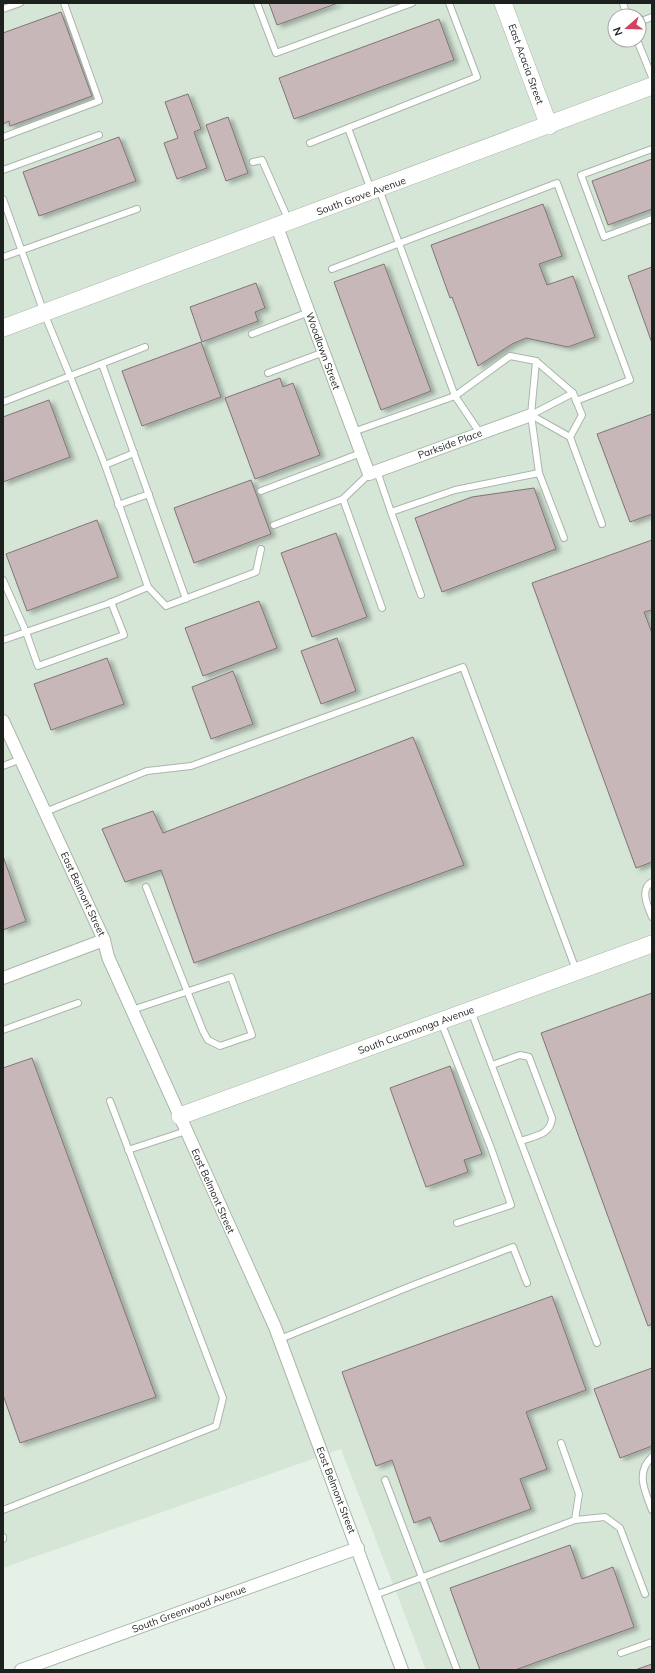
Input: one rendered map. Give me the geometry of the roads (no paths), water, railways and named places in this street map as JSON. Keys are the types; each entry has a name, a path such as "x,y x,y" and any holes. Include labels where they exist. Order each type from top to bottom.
{"main road":[{"name":"East Acacia Street","path":"503,3 549,126"},
{"name":"South Grove Avenue","path":"3,328 375,191 652,86"},
{"name":"South Cucamonga Avenue","path":"183,1124 441,1021 652,944"}],"street":[{"name":"Woodlawn Street","path":"283,225 309,312 361,453 373,472"},
{"name":"Parkside Place","path":"373,472 531,415"},
{"name":"East Belmont Street","path":"3,721 104,940 108,957 280,1339 402,1670"},
{"path":"3,978 104,940"},
{"name":"South Greenwood Avenue","path":"20,1670 358,1548"}],"lane":[{"path":"3,9 20,3"},
{"path":"3,137 99,101 64,3"},
{"path":"257,3 276,53 412,3"},
{"path":"310,143 477,77 449,3"},
{"path":"640,48 652,77"},
{"path":"348,128 399,244 455,396 480,433"},
{"path":"3,170 99,135"},
{"path":"652,149 581,175 604,237 652,219"},
{"path":"253,162 262,160 283,225"},
{"path":"332,269 557,183 630,380 576,401"},
{"path":"3,199 44,313 105,465 148,587 166,606 256,572 261,549"},
{"path":"3,257 137,209"},
{"path":"252,334 309,312"},
{"path":"3,402 145,347"},
{"path":"268,373 324,352"},
{"path":"353,432 455,396 510,356 536,361 573,393 582,415 570,438"},
{"path":"536,361 531,415 539,473 564,538"},
{"path":"102,364 186,599"},
{"path":"531,415 573,393"},
{"path":"531,415 570,438 602,524"},
{"path":"105,465 134,453"},
{"path":"261,491 361,453"},
{"path":"274,525 343,499 373,472 391,512 421,595"},
{"path":"391,512 455,490 539,473"},
{"path":"118,505 149,494"},
{"path":"343,499 382,608"},
{"path":"3,580 26,632 38,666 124,636 111,602"},
{"path":"3,640 111,602 148,587"},
{"path":"45,812 147,771 191,766 463,667 576,971"},
{"path":"3,766 21,759"},
{"path":"652,882 649,883 646,890 645,899 652,917"},
{"path":"132,1010 186,992 232,978 252,1035 220,1046 208,1040 186,992 146,887"},
{"path":"3,1030 78,1003"},
{"path":"470,1010 597,1344"},
{"path":"441,1021 491,1148 511,1205 457,1223"},
{"path":"492,1065 520,1055 529,1057 552,1118 551,1125 546,1132 521,1141"},
{"path":"3,1510 216,1426 224,1398 110,1101"},
{"path":"128,1150 183,1124"},
{"path":"280,1339 416,1284 513,1247 527,1283"},
{"path":"562,1443 579,1494 575,1520"},
{"path":"652,1457 642,1471 642,1479 652,1510"},
{"path":"385,1480 457,1670"},
{"path":"375,1595 575,1520 605,1517 620,1528 645,1594"},
{"path":"621,1653 652,1642"}]}
